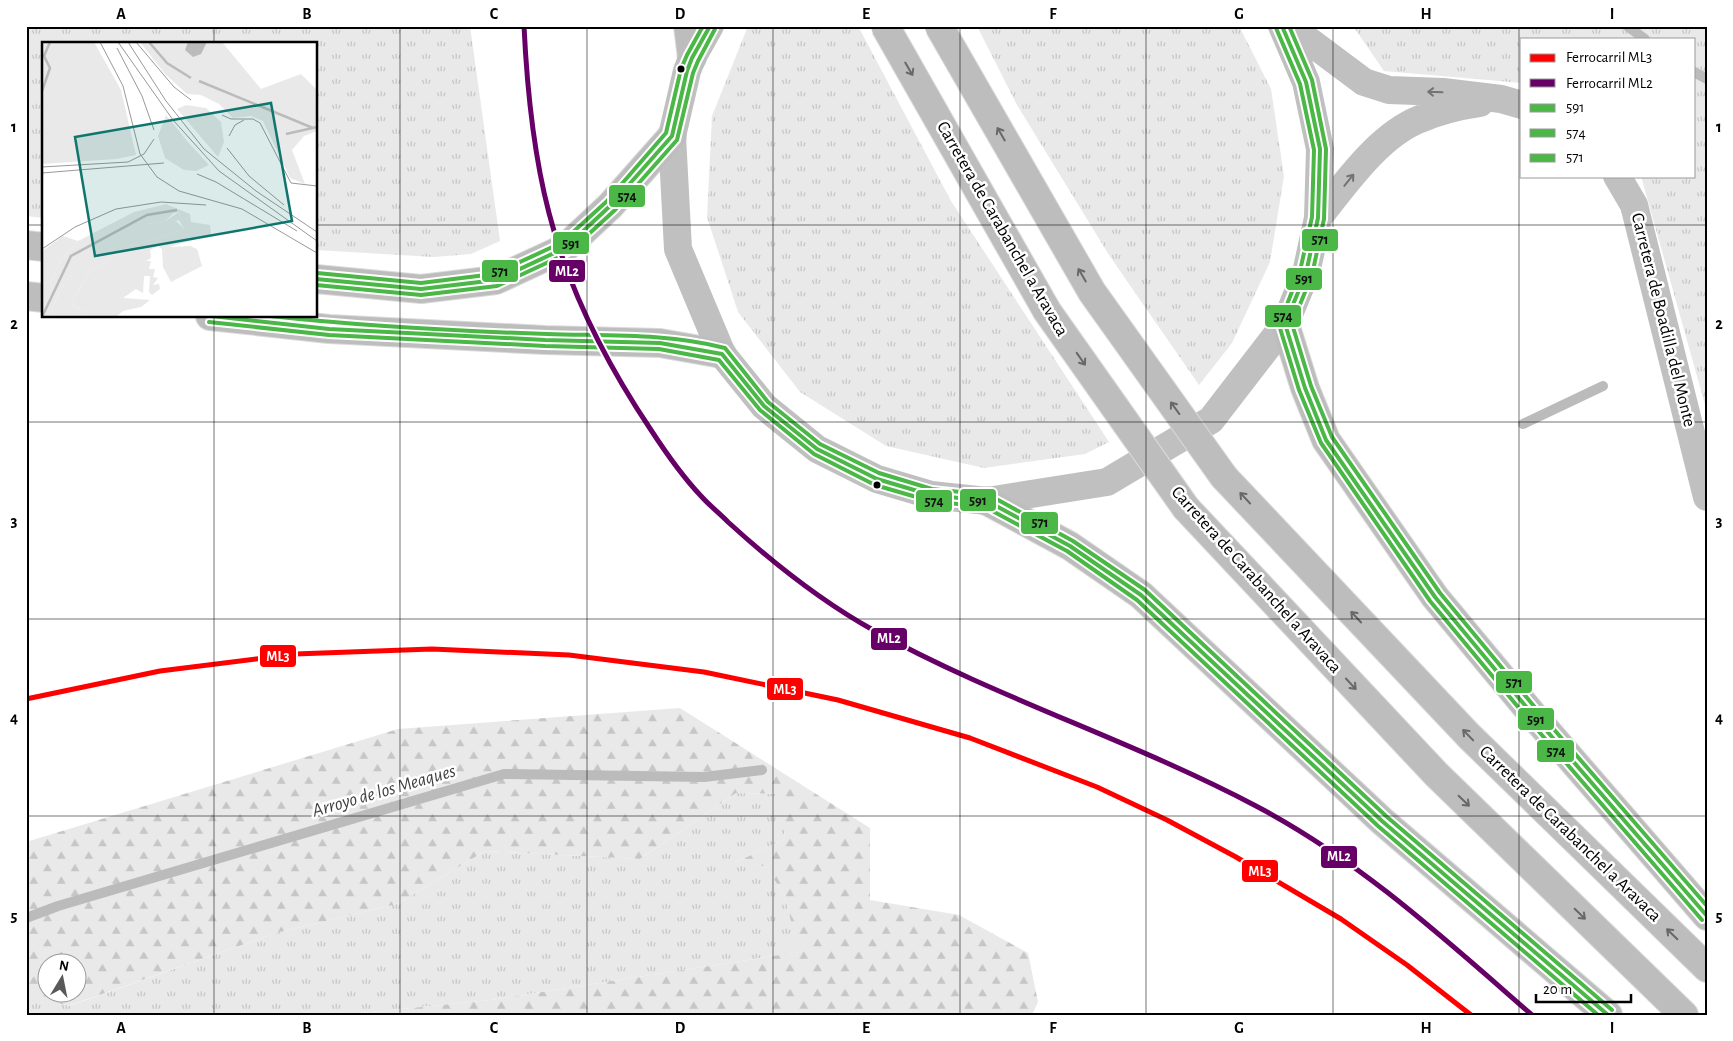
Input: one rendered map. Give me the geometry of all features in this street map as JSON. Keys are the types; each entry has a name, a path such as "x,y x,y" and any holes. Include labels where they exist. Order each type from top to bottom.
{"highway":[{"path":"688,26 692,58"},
{"name":"Carretera de Carabanchel a Aravaca","path":"885,26 1047,311 1186,508 1436,774 1684,1015"},
{"name":"Carretera de Carabanchel a Aravaca","path":"939,26 1092,292 1224,476 1468,736 1707,968"},
{"path":"318,279 421,289 496,280 565,248 610,206 672,136"},
{"path":"26,245 42,247"},
{"path":"26,296 42,298"},
{"path":"228,318 329,329 536,340 660,343 722,354"},
{"path":"1285,324 1305,388 1326,440 1436,597 1540,722 1707,916"},
{"path":"987,502 1070,546 1141,595 1382,821 1608,1015"}],"street":[{"path":"710,26 687,71 672,136 678,249 722,354 764,406 817,449 877,479 931,495 987,502 1107,482 1115,478 1211,420 1285,324 1306,273 1318,218 1320,149 1306,82 1282,26"},
{"path":"1289,26 1364,82 1389,90 1443,92 1511,102"},
{"path":"1318,218 1362,163 1388,138 1419,119 1465,106 1511,102"},
{"name":"Carretera de Boadilla del Monte","path":"1618,178 1634,205 1707,497"}],"green space":[{"path":"26,26 470,26 500,241 471,254 434,257 318,250 318,42 42,42 42,218 26,216"},
{"path":"748,26 858,26 951,201 1109,442 1085,454 984,468 886,446 800,392 738,312 707,217 712,116"},
{"path":"977,26 1239,26 1271,89 1284,176 1270,262 1232,343 1199,385 1109,255 1017,105"},
{"path":"1353,26 1707,26 1707,412 1642,178 1696,178 1696,38 1520,38 1520,83 1384,71"},
{"path":"680,708 870,828 870,900 959,915 1028,953 1038,1002 1032,1015 341,1015 491,1000 799,952 784,894 765,866 732,864 785,839 781,794 736,793 640,859 485,851 397,904 276,933 88,999 88,954 38,954 38,996 26,992 26,842 398,729"},
{"path":"736,793 782,794 785,839 734,863 765,866 784,894 800,952 491,1000 341,1015 26,1015 27,991 38,995 38,1004 63,1004 69,1006 88,1004 88,999 276,933 397,904 485,851 640,859"}],"waterway":[{"path":"1627,26 1644,38"},
{"path":"1696,73 1707,79"},
{"name":"Arroyo de los Meaques","path":"1523,424 1603,386"},
{"name":"Arroyo de los Meaques","path":"26,918 58,906 504,774 704,777 762,770"}],"rail line":[{"name":"ML2","path":"524,26 529,97 543,190 557,242 567,270 591,326 619,379 668,456 707,503 797,580 873,630 967,677 1209,782 1294,827 1366,876 1400,902 1532,1015"},
{"name":"ML3","path":"26,699 160,671 295,654 432,649 569,655 704,672 838,700 970,738 1097,787 1167,820 1236,857 1341,919 1407,965 1471,1015"}],"transit line":[{"name":"571","path":"318,273 421,283 494,274 561,243 606,202 666,133 681,69 703,26"},
{"name":"591","path":"318,279 421,289 496,280 565,248 610,206 672,136 687,71 710,26"},
{"name":"591","path":"1282,26 1306,82 1320,149 1318,218 1306,273 1285,324 1305,388 1326,440 1435,597 1533,715 1707,916"},
{"name":"571","path":"1289,26 1312,80 1326,149 1324,219 1312,275 1292,324 1311,386 1332,437 1440,593 1538,711 1707,906"},
{"name":"574","path":"1276,28 1300,84 1314,150 1312,217 1300,271 1279,325 1299,390 1321,443 1430,601 1528,719 1702,920"},
{"name":"574","path":"318,285 421,295 497,286 568,253 615,210 677,140 693,73 715,29"},
{"name":"591","path":"230,318 329,329 545,340 660,343 722,354 764,406 817,449 877,479 931,495 987,501 1070,546 1141,595 1382,821 1608,1015"},
{"name":"571","path":"290,318 443,330 659,338 703,343 725,348 768,402 820,444 879,473 932,489 989,495 1073,541 1145,590 1386,816 1612,1010"},
{"name":"574","path":"209,322 329,335 545,346 659,349 719,360 760,410 814,454 875,485 930,501 985,507 1067,551 1137,600 1378,826 1598,1015"}]}
